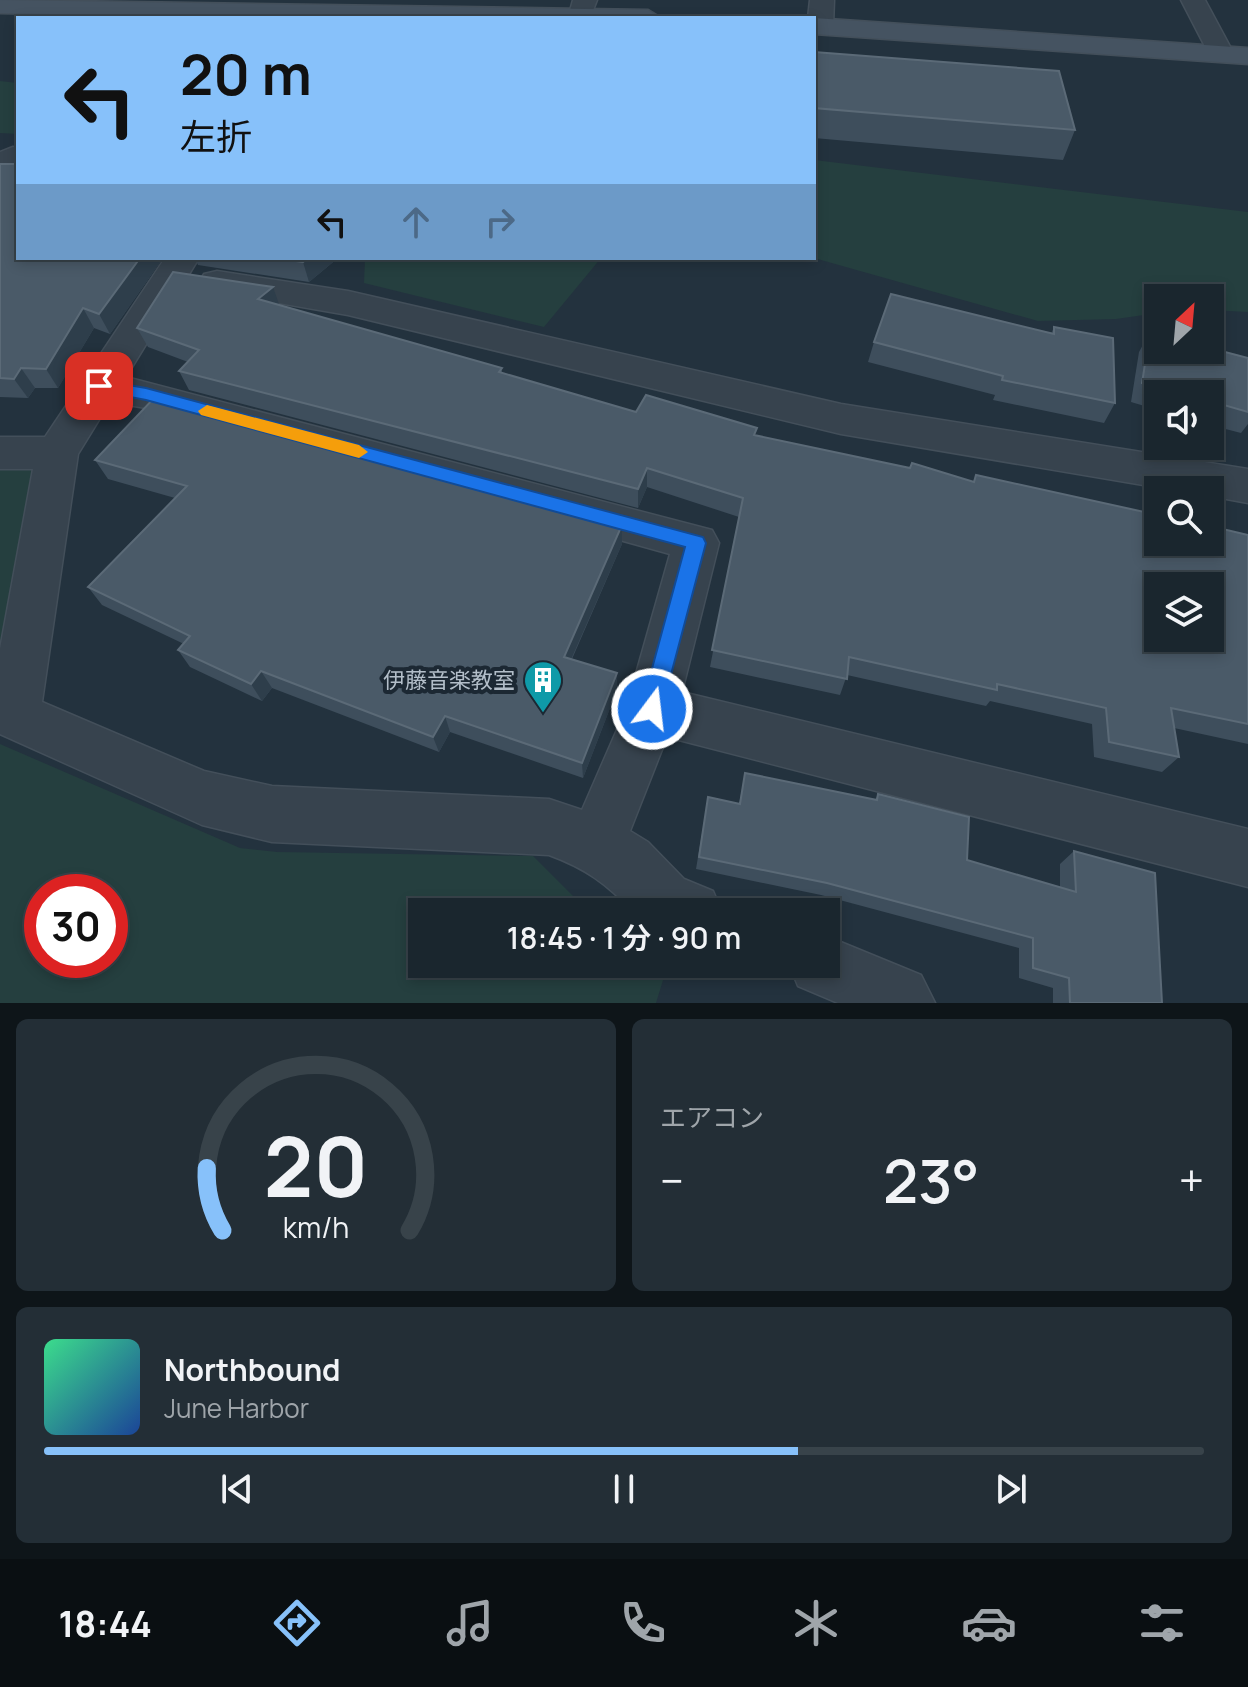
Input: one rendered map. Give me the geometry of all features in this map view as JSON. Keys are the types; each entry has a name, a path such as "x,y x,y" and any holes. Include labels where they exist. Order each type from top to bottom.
{"street":[{"path":"1193,0 1221,54"},
{"path":"0,6 582,7 636,16"},
{"path":"819,17 1248,56"},
{"path":"661,898 627,863 597,843 549,827 272,814 202,798 14,715 57,453 177,266 841,419 1248,486"},
{"path":"99,386 146,394 696,543 652,709 597,843"},
{"path":"0,453 57,453"},
{"path":"652,709 1248,858"},
{"path":"840,972 899,997 903,1003"}],"green space":[{"path":"0,81 16,83 16,134 0,133"},
{"path":"816,160 1248,212 1248,312 1224,311 1224,284 1144,284 1144,315 1116,319 1038,321 816,259"},
{"path":"365,260 599,260 544,327 364,283"},
{"path":"0,470 38,470 0,686"},
{"path":"0,744 240,848 277,852 533,856 575,898 408,898 408,978 664,978 656,1003 0,1003"}],"building":[{"path":"816,52 1059,71 1075,130 816,108"},
{"path":"0,164 16,164 16,260 139,260 99,314 83,308 46,369 21,368 14,379 0,378"},
{"path":"173,272 273,287 258,299 502,368 499,372 636,412 646,395 757,428 754,435 910,468 912,463 974,482 976,475 1144,512 1144,556 1224,556 1224,529 1248,535 1248,724 1171,708 1179,757 1109,742 1106,708 997,684 997,690 849,657 847,679 712,650 743,498 647,468 638,489 179,371 199,350 137,328"},
{"path":"891,294 1054,334 1054,327 1113,338 1115,403 1002,380 1003,376 874,342"},
{"path":"1224,352 1248,358 1248,412 1224,405 1224,380 1144,380 1142,383 1145,364 1224,364"},
{"path":"155,397 622,525 564,657 617,673 582,763 445,716 433,737 261,671 251,684 178,650 190,636 88,587 187,486 95,460"},
{"path":"745,773 877,800 878,794 969,817 967,860 1076,892 1074,851 1155,873 1162,1003 1070,1003 1069,978 1033,968 1033,938 827,883 699,857 708,797 740,804"}],"slow traffic":[{"path":"207,411 359,452"}],"place":[{"name":"伊藤音楽教室","path":"543,714"}],"route":[{"path":"99,386 146,394 696,543 652,709"}]}
